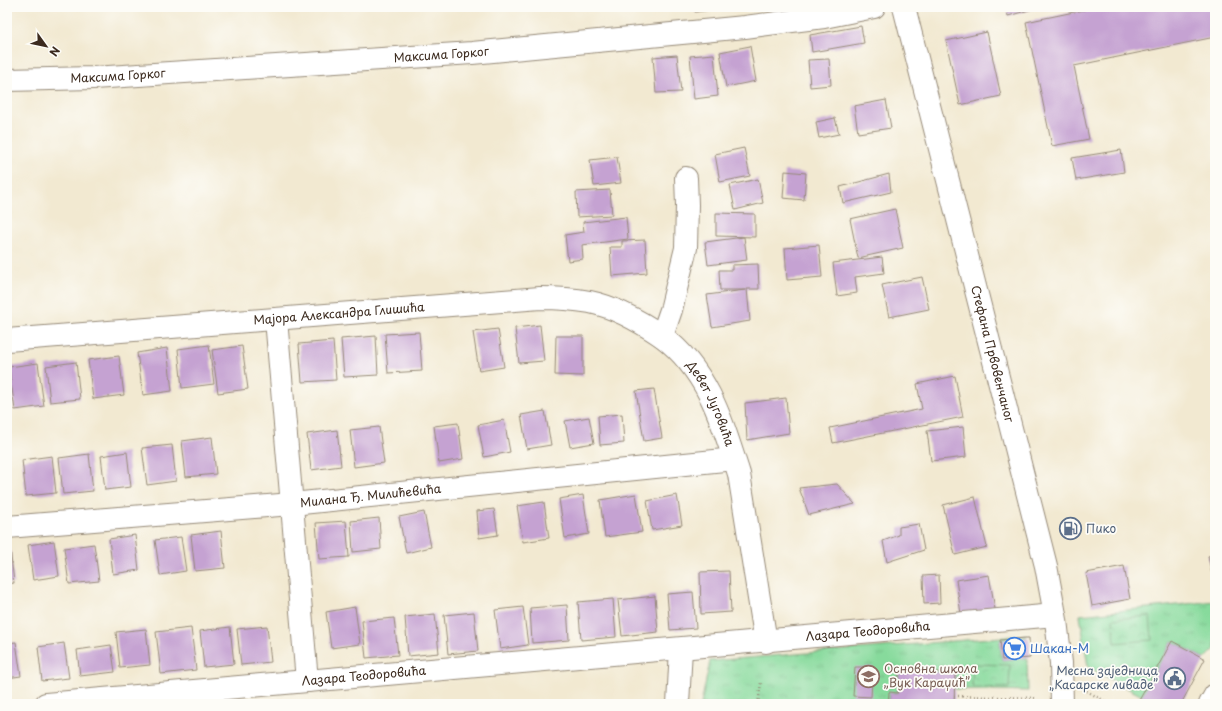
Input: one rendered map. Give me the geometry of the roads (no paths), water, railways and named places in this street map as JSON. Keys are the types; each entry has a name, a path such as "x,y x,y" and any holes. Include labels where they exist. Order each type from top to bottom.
{"street":[{"name":"Максима Горког","path":"7,80 93,78 472,53 745,27 824,17 874,7"},
{"name":"Стефана Првовенчаног","path":"904,7 1044,559 1055,615 1062,704"},
{"path":"662,336 671,310 686,248 686,178"},
{"name":"Мајора Александра Глишића","path":"7,340 540,298 572,299 591,302 611,308 650,327 662,336"},
{"path":"276,319 307,681"},
{"name":"Девет Југовића","path":"662,336 676,346 698,373 711,397 734,459 739,474 766,642"},
{"name":"Милана Ђ. Милићевића","path":"7,527 292,504 734,459"},
{"name":"Лазара Теодоровића","path":"46,704 766,642 1055,615"},
{"path":"678,704 681,649"},
{"path":"1210,704 1215,695"}],"place":[{"name":"Пико","path":"1071,529"},
{"name":"Шакан-М","path":"1015,649"},
{"name":"Основна школа „Вук Караџић”","path":"868,676"},
{"name":"Месна заједница „Касарске ливаде”","path":"1174,678"}]}
